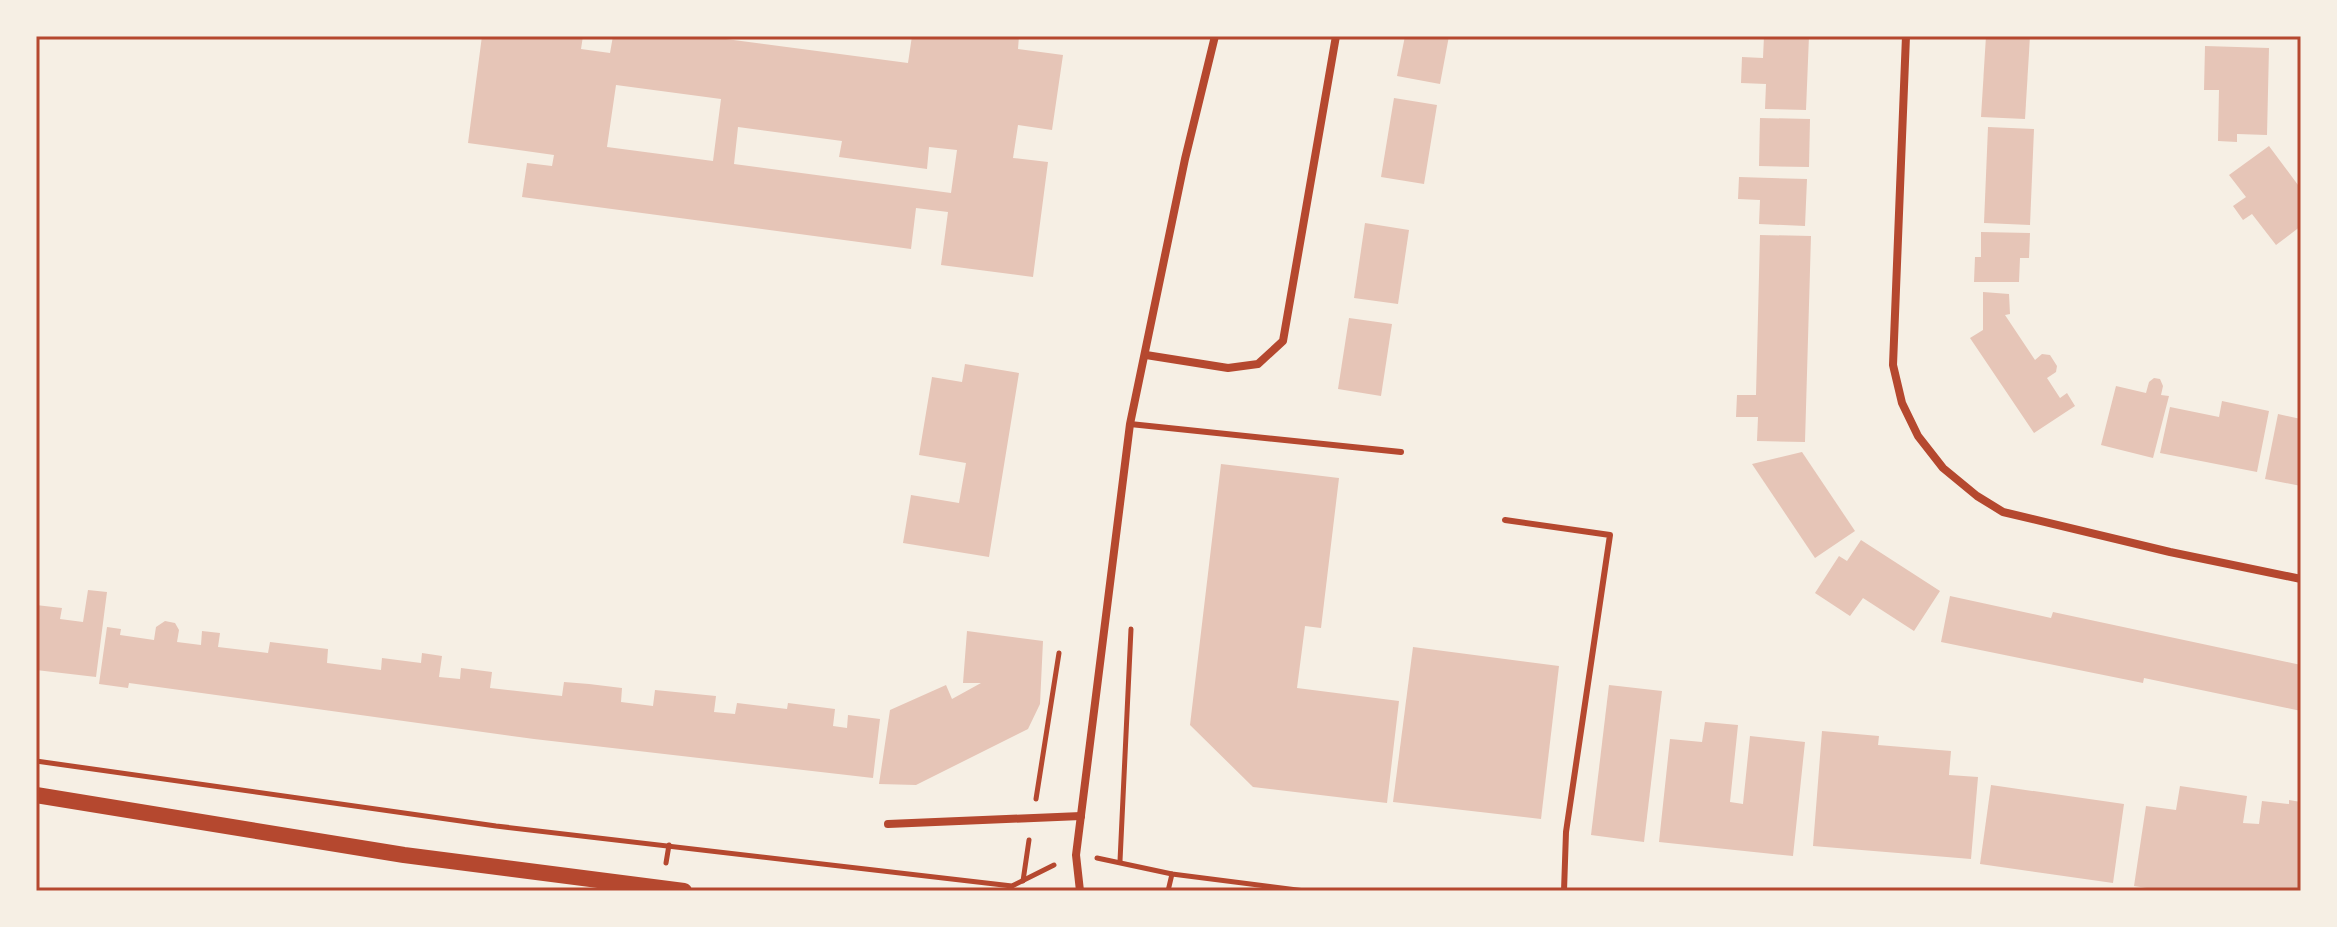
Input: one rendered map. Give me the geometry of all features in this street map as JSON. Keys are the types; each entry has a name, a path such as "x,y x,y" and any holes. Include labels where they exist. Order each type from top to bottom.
{"main road":[{"path":"36,795 404,855 684,891"}],"street":[{"path":"1080,891 1076,855 1130,424 1185,159 1215,36"},
{"path":"1146,355 1228,368 1258,364 1283,341 1336,36"},
{"path":"1906,36 1893,365 1902,403 1918,436 1943,468 1977,496 2003,512 2301,579"},
{"path":"888,824 1081,816"}],"lane":[{"path":"1130,424 1401,452"},
{"path":"1505,520 1610,535 1566,832 1564,891"}],"path":[{"path":"1120,861 1131,629"},
{"path":"1023,881 1059,653"},
{"path":"36,761 496,826 1012,888 1076,855 1120,861 1172,874 1305,891"},
{"path":"1168,891 1172,874"}],"building":[{"path":"482,36 583,36 581,49 610,53 613,36 703,36 908,63 912,36 1019,36 1018,49 1063,55 1052,130 1018,125 1013,158 1048,162 1033,277 941,265 948,212 916,208 911,249 522,197 527,163 552,166 554,155 468,143","holes":["616,85 721,99 713,161 607,147","738,127 842,141 839,157 927,169 929,147 957,150 951,193 734,164"]},
{"path":"1405,36 1449,36 1440,84 1397,76"},
{"path":"1764,36 1809,36 1806,110 1765,109 1766,84 1741,83 1742,57 1763,58"},
{"path":"1986,36 2030,36 2025,119 1981,117"},
{"path":"2205,46 2269,48 2267,135 2237,134 2237,142 2218,141 2219,90 2204,90"},
{"path":"1394,98 1437,105 1424,184 1381,177"},
{"path":"1760,118 1810,119 1809,167 1759,166"},
{"path":"1988,127 2034,129 2030,225 1984,223"},
{"path":"2269,146 2301,189 2301,226 2276,245 2252,214 2243,220 2233,206 2246,197 2229,175"},
{"path":"1739,177 1807,179 1805,226 1759,224 1760,200 1738,199"},
{"path":"1365,223 1409,230 1398,304 1354,298"},
{"path":"1981,232 2030,233 2029,258 2020,258 2019,282 1974,282 1975,257 1981,257"},
{"path":"1760,235 1811,236 1805,442 1757,441 1758,417 1736,417 1737,395 1756,395"},
{"path":"1983,292 2009,294 2010,314 2005,315 2035,360 2042,354 2050,355 2057,366 2056,372 2047,378 2060,398 2067,393 2075,406 2034,433 1970,338 1983,330"},
{"path":"1349,318 1392,324 1381,396 1338,389"},
{"path":"965,364 1019,373 989,557 903,543 911,495 959,503 966,463 919,455 932,377 962,382"},
{"path":"2154,378 2160,379 2163,386 2161,395 2169,396 2153,458 2101,445 2116,386 2146,393 2149,382"},
{"path":"2222,401 2269,411 2257,472 2160,453 2170,407 2219,417"},
{"path":"2278,414 2301,419 2301,486 2265,479"},
{"path":"1802,452 1855,531 1815,558 1752,464"},
{"path":"1221,464 1339,478 1321,628 1305,626 1297,688 1399,701 1387,803 1253,787 1190,725"},
{"path":"1861,540 1940,591 1914,631 1863,598 1850,616 1815,593 1839,556 1847,561"},
{"path":"88,590 107,592 96,677 36,670 36,605 62,608 60,619 83,622"},
{"path":"1950,596 2051,618 2053,612 2301,665 2301,711 2144,678 2143,683 1941,642"},
{"path":"165,621 175,623 179,630 177,642 201,645 202,631 220,633 218,647 268,653 270,642 328,649 327,663 381,670 382,658 421,663 422,653 442,656 439,677 460,679 461,668 492,672 490,688 562,696 564,682 589,684 622,688 621,702 653,706 655,690 716,696 714,712 735,714 737,703 787,709 788,703 835,709 833,726 847,728 848,715 880,719 873,778 534,739 129,683 128,688 99,684 107,627 121,629 120,635 154,640 156,627"},
{"path":"967,631 1043,641 1040,704 1028,729 916,785 879,784 890,710 946,685 952,699 981,683 963,683"},
{"path":"1413,647 1559,666 1541,819 1393,802"},
{"path":"1609,685 1662,691 1644,842 1591,835"},
{"path":"1705,722 1738,725 1730,802 1743,804 1750,736 1805,742 1793,856 1659,842 1670,739 1702,742"},
{"path":"1822,731 1879,736 1878,745 1951,751 1949,775 1978,777 1971,859 1813,846"},
{"path":"1991,785 2124,804 2113,883 1980,864"},
{"path":"2180,786 2247,796 2243,823 2259,824 2262,801 2301,802 2301,891 2166,891 2134,886 2146,806 2176,810"}]}
